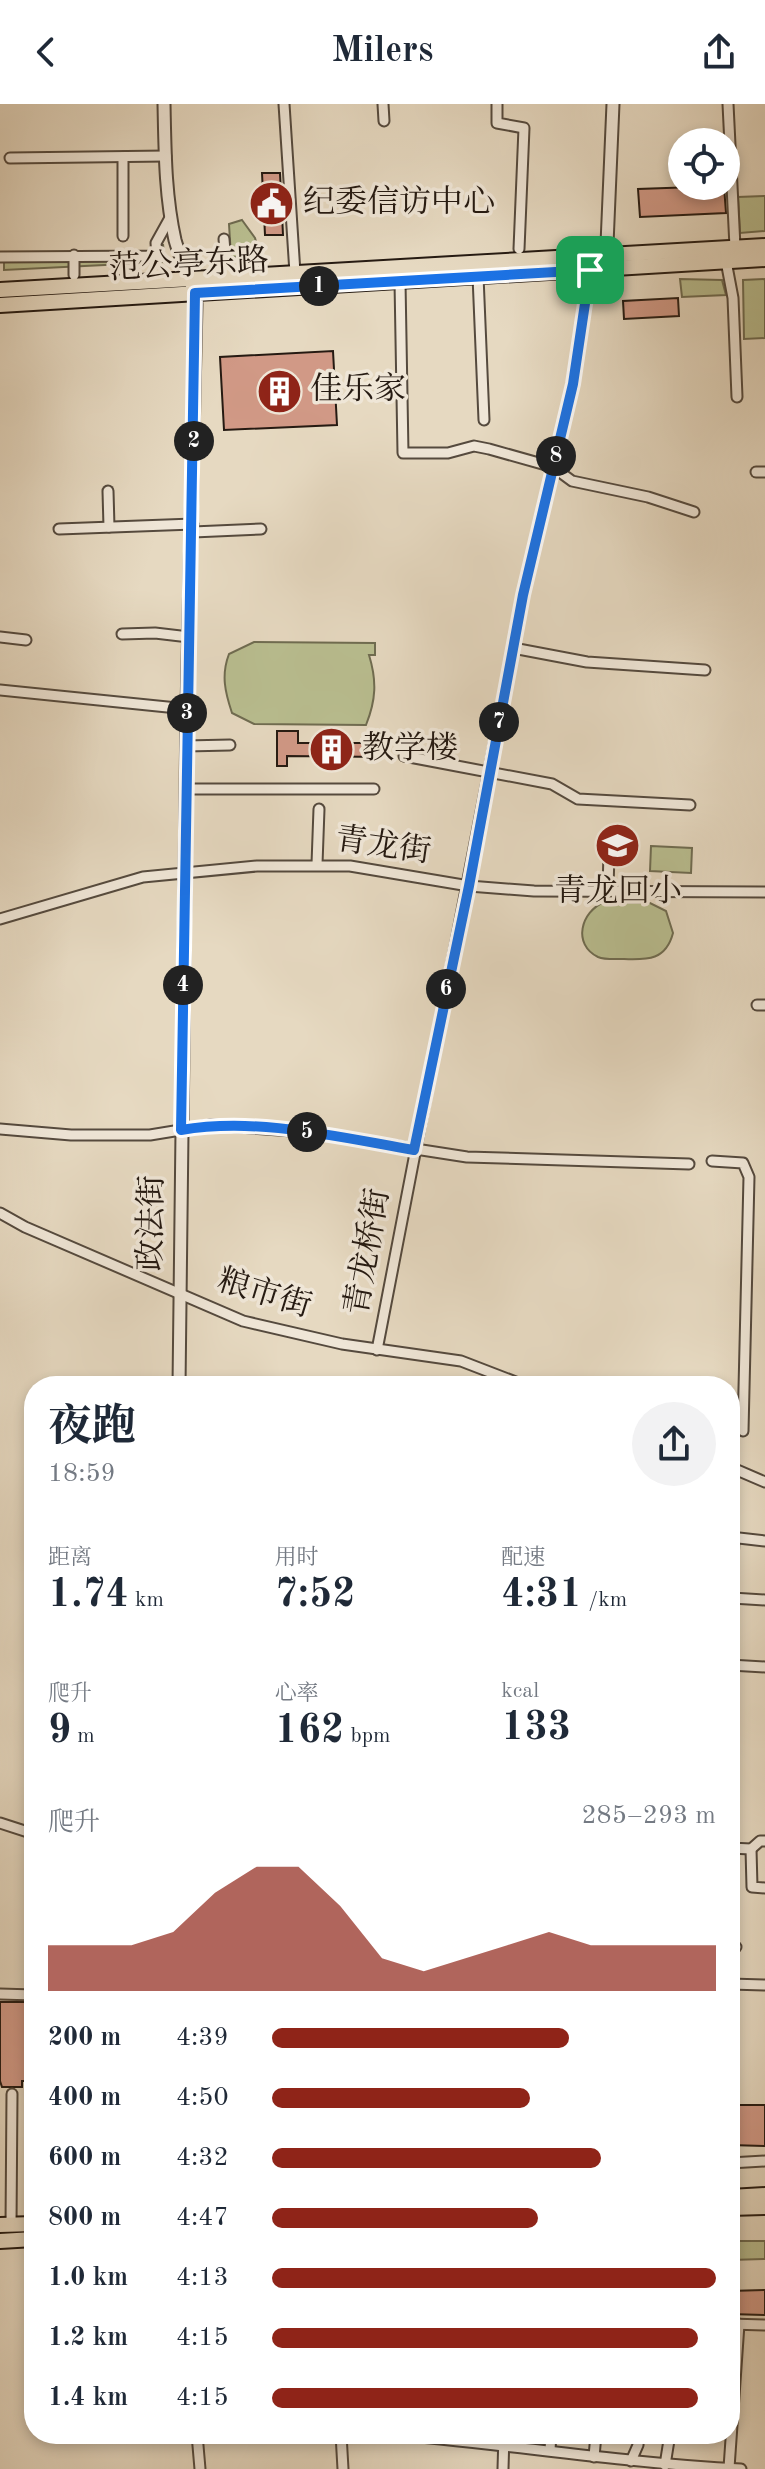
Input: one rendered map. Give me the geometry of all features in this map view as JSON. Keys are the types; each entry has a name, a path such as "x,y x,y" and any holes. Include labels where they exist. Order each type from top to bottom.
{"main road":[{"name":"范公亭东路","path":"0,305 193,286 227,276 765,246"},
{"name":"范公亭东路","path":"0,290 400,282 765,259"},
{"path":"740,2196 765,2195"},
{"path":"740,2208 765,2207"},
{"path":"0,2241 24,2240"}],"street":[{"path":"164,104 166,182 171,216 180,256 193,286"},
{"path":"284,104 295,273"},
{"path":"383,104 384,121"},
{"path":"497,104 497,123 524,128 519,249"},
{"path":"590,270 607,244 613,104"},
{"path":"728,104 735,247"},
{"path":"10,158 166,156"},
{"path":"123,157 123,236"},
{"path":"0,257 157,256 156,243 171,216"},
{"path":"224,239 227,276"},
{"path":"74,255 74,275"},
{"path":"726,261 733,298 737,397"},
{"name":"青龙桥街","path":"377,1350 513,648 573,384 590,270"},
{"path":"478,276 484,420"},
{"path":"400,282 403,453 448,453 474,446 553,467 572,481 648,497 694,512"},
{"name":"政法街","path":"179,1376 186,746 193,528 193,286"},
{"path":"108,491 109,527"},
{"path":"59,529 261,529"},
{"path":"122,634 155,633 189,637"},
{"path":"0,637 26,640"},
{"path":"513,648 587,662 705,670"},
{"path":"0,690 187,709"},
{"path":"186,746 230,745"},
{"path":"404,756 552,784 578,799 690,805"},
{"path":"186,789 374,789"},
{"path":"317,864 319,809"},
{"path":"608,890 609,852"},
{"name":"青龙街","path":"0,919 143,877 185,870 317,864 368,868 469,886 534,891 764,890"},
{"path":"0,1129 71,1135 150,1135 211,1125 265,1128 492,1158 689,1164"},
{"path":"712,1161 743,1163 749,1177 743,1431"},
{"name":"粮市街","path":"0,1213 243,1321 377,1350 461,1361 500,1376"},
{"path":"740,1471 765,1482"},
{"path":"740,1539 765,1541"},
{"path":"740,1598 765,1600"},
{"path":"740,1666 765,1667"},
{"path":"0,1823 24,1831"},
{"path":"740,1848 751,1849 760,1841 765,1841"},
{"path":"751,1849 752,1887 765,1888"},
{"path":"740,1984 765,1985"},
{"path":"0,1994 24,1995"},
{"path":"6,2225 12,2094"},
{"path":"740,2162 765,2161"},
{"path":"740,2324 765,2325"},
{"path":"198,2444 200,2469"},
{"path":"342,2444 343,2469"},
{"path":"503,2469 504,2444"},
{"path":"525,2444 594,2457 741,2469"},
{"path":"550,2444 550,2450"},
{"path":"594,2457 595,2444"},
{"path":"631,2461 638,2444"},
{"path":"665,2465 668,2444"},
{"path":"729,2468 730,2444"}],"green space":[{"path":"765,196 765,231 740,233 740,197"},
{"path":"242,220 255,238 260,256 231,257 229,224"},
{"path":"163,244 165,262 4,270 4,261 160,258"},
{"path":"680,279 722,280 726,295 682,297"},
{"path":"765,279 765,338 744,339 743,280"},
{"path":"254,642 375,643 375,655 369,655 374,690 366,725 254,724 232,713 225,684 229,654"},
{"path":"651,846 692,848 691,873 650,871"},
{"path":"604,902 650,903 666,911 673,933 666,949 655,956 641,959 604,959 590,951 582,937 585,920"},
{"path":"740,2241 765,2241 765,2259 740,2260"}],"building":[{"name":"纪委信访中心","path":"262,173 280,173 283,235 265,235"},
{"path":"668,188 668,200 725,200 726,213 640,217 638,189"},
{"path":"678,298 679,316 624,319 623,301"},
{"name":"佳乐家","path":"333,351 337,425 224,430 220,357"},
{"name":"教学楼","path":"277,731 298,731 298,743 337,743 336,736 347,736 347,743 385,743 385,757 287,756 287,766 277,766"},
{"path":"0,2002 24,2002 24,2081 22,2087 2,2087"},
{"path":"740,2105 765,2105 765,2146 740,2145"},
{"path":"765,2290 765,2315 740,2314 740,2291"}],"place":[{"name":"纪委信访中心","path":"272,204"},
{"name":"佳乐家","path":"279,391"},
{"name":"教学楼","path":"331,750"},
{"name":"青龙回小","path":"618,846"}],"route":[{"path":"590,270 573,384 523,595 469,886 414,1150 265,1128 211,1125 181,1130 195,293 590,270"}]}
